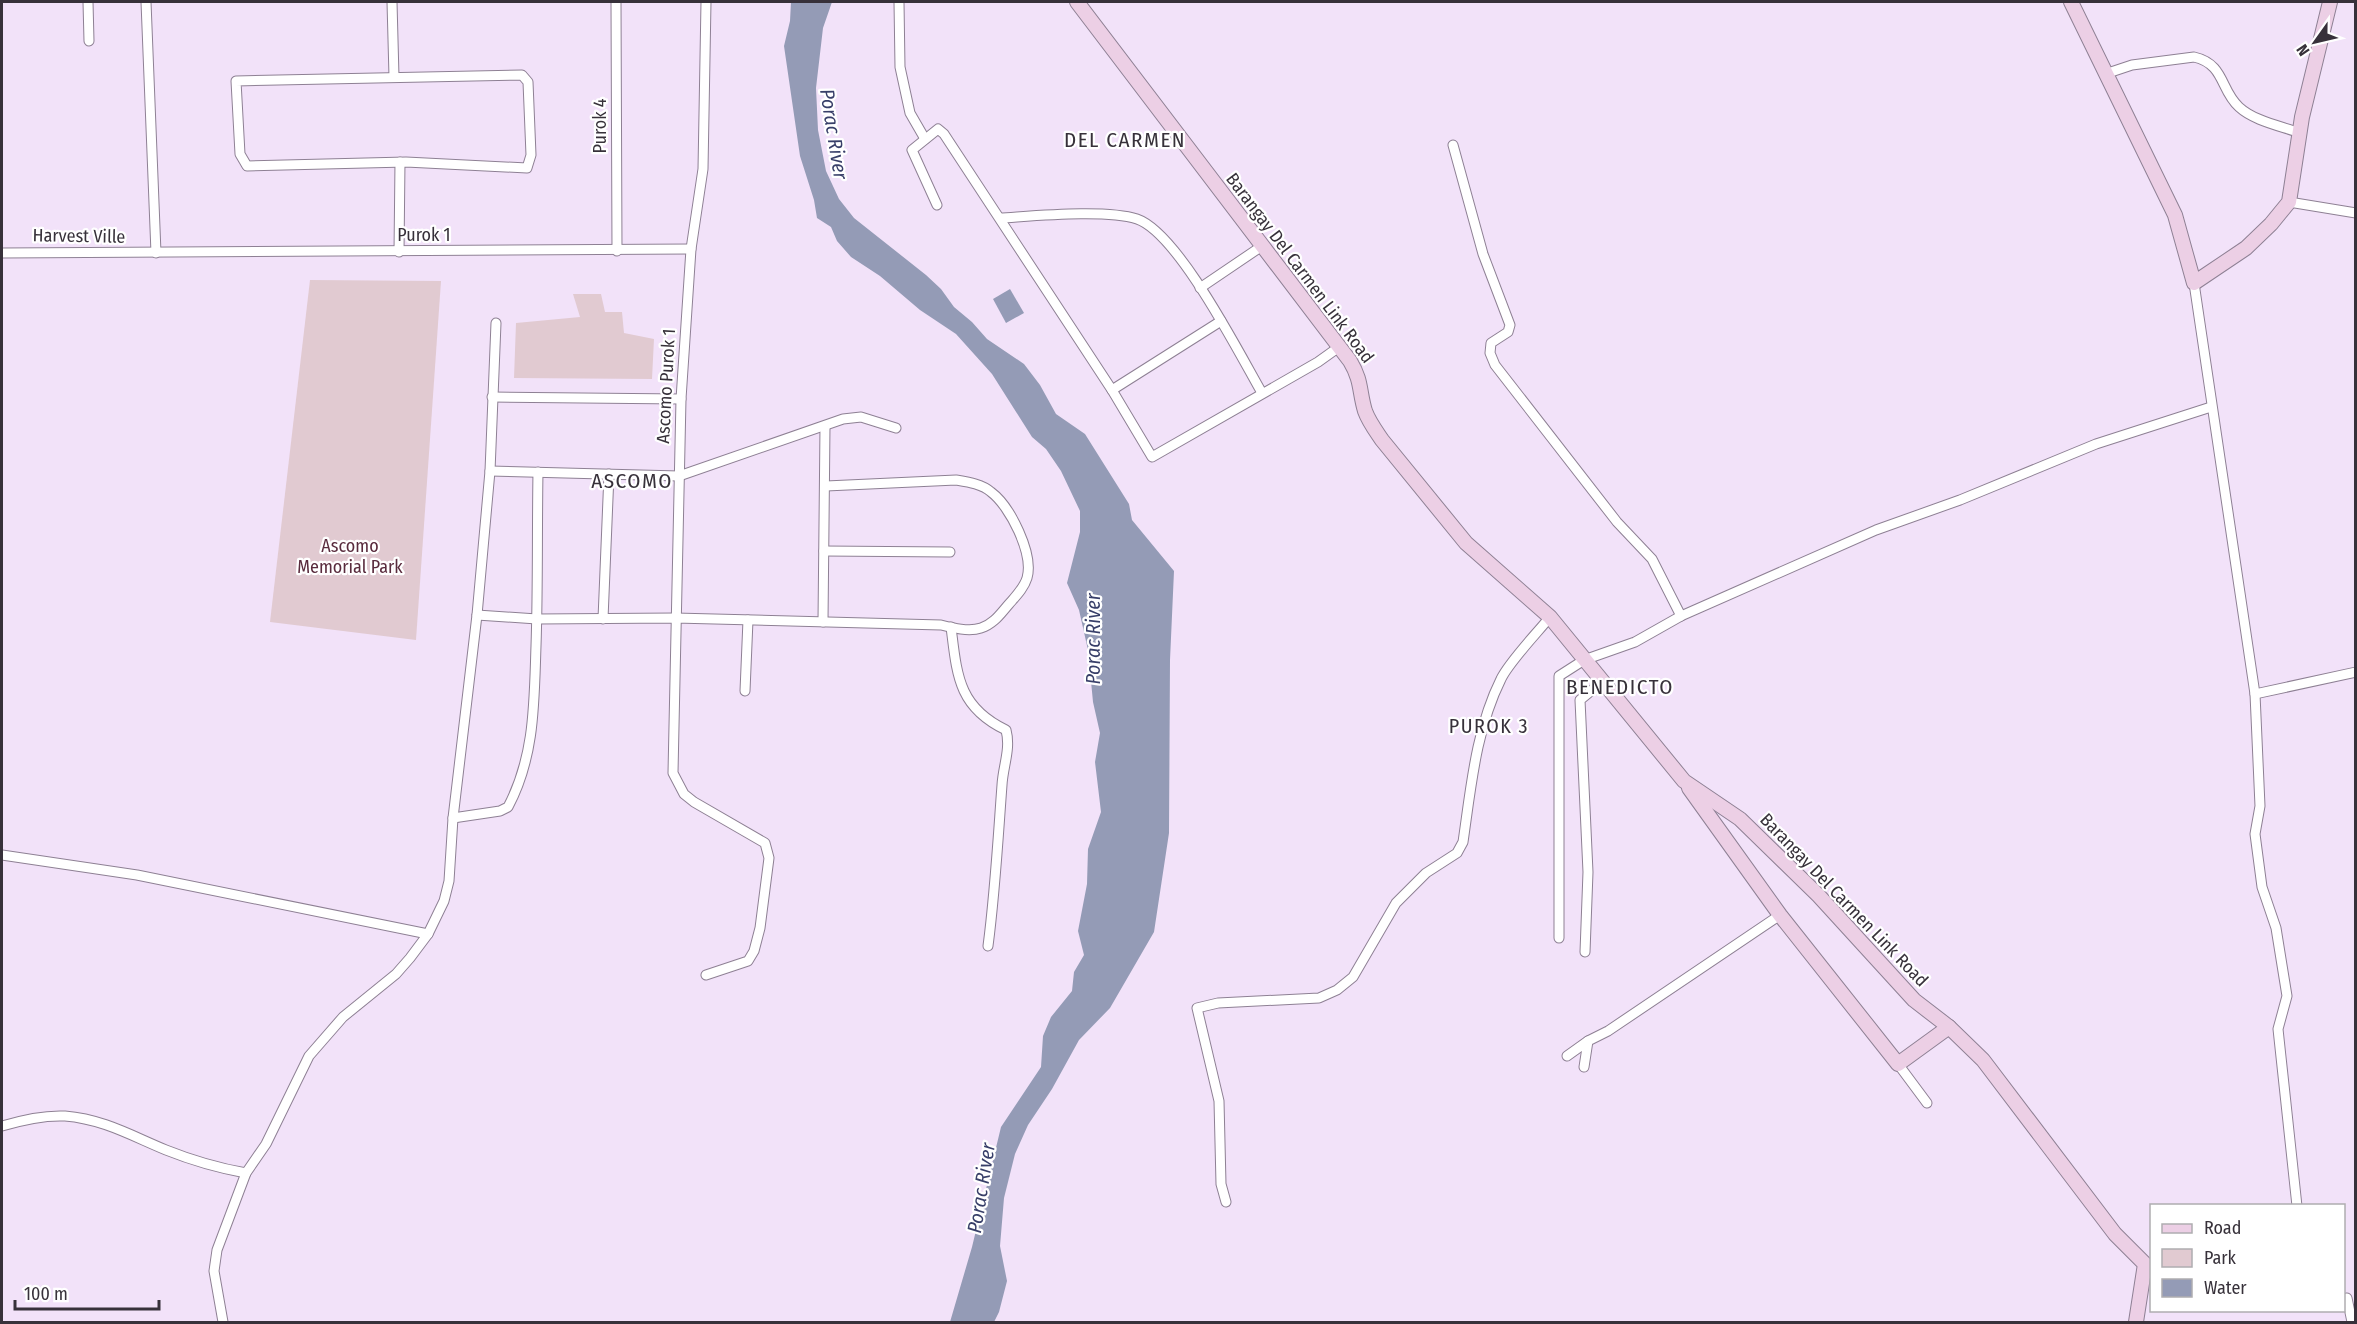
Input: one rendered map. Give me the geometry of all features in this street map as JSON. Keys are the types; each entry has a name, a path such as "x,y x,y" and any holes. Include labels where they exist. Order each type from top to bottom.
{"street":[{"path":"88,2 89,41"},
{"path":"146,2 156,254"},
{"path":"392,2 394,77"},
{"name":"Purok 4","path":"616,2 617,251"},
{"name":"Ascomo Purok 1","path":"706,2 703,169 692,249 681,399 673,774 684,794 694,802 765,843 769,858 760,928 754,951 748,961 706,975"},
{"path":"899,2 900,67 910,113 924,139"},
{"name":"Barangay Del Carmen Link Road","path":"1077,2 1340,347 1359,376 1365,410 1382,440 1466,543 1551,617 1684,781 1740,819 1819,896 1914,1000 1949,1027 1983,1060 2115,1234 2148,1265"},
{"path":"2071,2 2175,215 2194,283 2255,694 2260,806 2255,834 2262,887 2276,928 2287,996 2278,1029 2297,1204"},
{"path":"2194,283 2246,248 2271,224 2289,202 2312,73 2330,2"},
{"path":"2105,74 2132,65 2194,57 2204,59 2221,76 2232,98 2242,110 2300,133"},
{"path":"522,75 528,82 531,155 527,168 400,162 247,166 240,154 236,81 522,75"},
{"path":"937,205 912,150 938,129 944,134 1000,218 1112,390 1152,457 1318,362 1340,347"},
{"path":"1453,145 1483,254 1510,325 1508,332 1491,343 1490,353 1495,365 1617,522 1652,559 1681,616"},
{"path":"399,252 400,162"},
{"path":"2289,202 2355,213"},
{"path":"1000,218 1122,216 1148,224 1160,233 1182,259 1262,393"},
{"path":"1200,288 1262,246"},
{"name":"Purok 1","path":"156,254 692,249"},
{"name":"Harvest Ville","path":"2,253 156,254"},
{"path":"1112,390 1221,321"},
{"path":"222,1323 214,1271 217,1250 246,1173 266,1144 309,1056 338,1022 396,974 418,949 444,901 449,881 453,818 477,615 490,471 496,323"},
{"path":"492,397 681,399"},
{"path":"1559,938 1559,676 1584,660 1635,642 1681,616 1876,530 1960,500 2097,444 2211,407"},
{"path":"490,471 679,476 843,420 861,417 896,428"},
{"path":"823,622 825,426"},
{"path":"453,818 500,811 508,807 525,770 533,731 537,619 538,472"},
{"path":"603,620 609,474"},
{"path":"477,615 537,619 675,618 940,625 980,629 990,624 1023,586 1028,575 1028,562 1018,527 1005,505 990,490 973,483 956,480 826,486"},
{"path":"824,551 950,552"},
{"path":"1226,1202 1221,1184 1219,1101 1197,1008 1218,1003 1319,998 1337,990 1353,977 1396,903 1426,873 1457,853 1463,842 1476,755 1484,722 1502,677 1551,617"},
{"path":"745,691 748,620"},
{"path":"951,627 957,667 965,696 984,717 1006,730 1009,742 1002,782 988,946"},
{"path":"2255,694 2355,672"},
{"path":"1585,952 1588,872 1580,700 1603,681"},
{"path":"1684,781 1780,915 1927,1103"},
{"path":"2,855 137,875 428,934"},
{"path":"1567,1056 1588,1041 1608,1032 1780,915"},
{"path":"1898,1064 1949,1027"},
{"path":"1584,1067 1588,1041"},
{"path":"2,1126 27,1119 63,1116 93,1120 123,1130 174,1153 224,1169 246,1173"},
{"path":"2136,1323 2148,1265"},
{"path":"2348,1297 2352,1323"}],"green space":[{"name":"Ascomo Memorial Park","path":"310,280 441,281 416,640 270,622"},
{"path":"573,294 601,294 605,312 622,312 624,333 654,339 652,379 514,378 516,323 580,317"}],"water":[{"name":"Porac River","path":"791,2 832,2 823,28 816,88 818,130 826,171 839,199 854,218 941,289 954,307 987,339 1024,364 1040,385 1056,414 1085,434 1129,504 1132,520 1174,571 1170,660 1169,833 1154,932 1110,1008 1079,1040 1052,1089 1028,1125 1015,1154 1004,1198 1000,1246 1007,1281 994,1322 950,1322 972,1247 1001,1127 1041,1067 1043,1036 1051,1017 1072,991 1074,972 1084,955 1078,931 1087,884 1088,849 1101,812 1095,762 1100,733 1093,702 1088,650 1079,610 1067,583 1080,532 1080,511 1061,471 1046,449 1032,437 992,374 956,334 920,310 880,276 851,257 837,241 831,227 817,218 814,200 800,156 784,46 790,21"},
{"path":"1010,289 1024,313 1006,323 993,299"}],"district":[{"name":"DEL CARMEN","path":"1125,140"},
{"name":"ASCOMO","path":"632,481"},
{"name":"BENEDICTO","path":"1620,687"},
{"name":"PUROK 3","path":"1489,726"}]}
